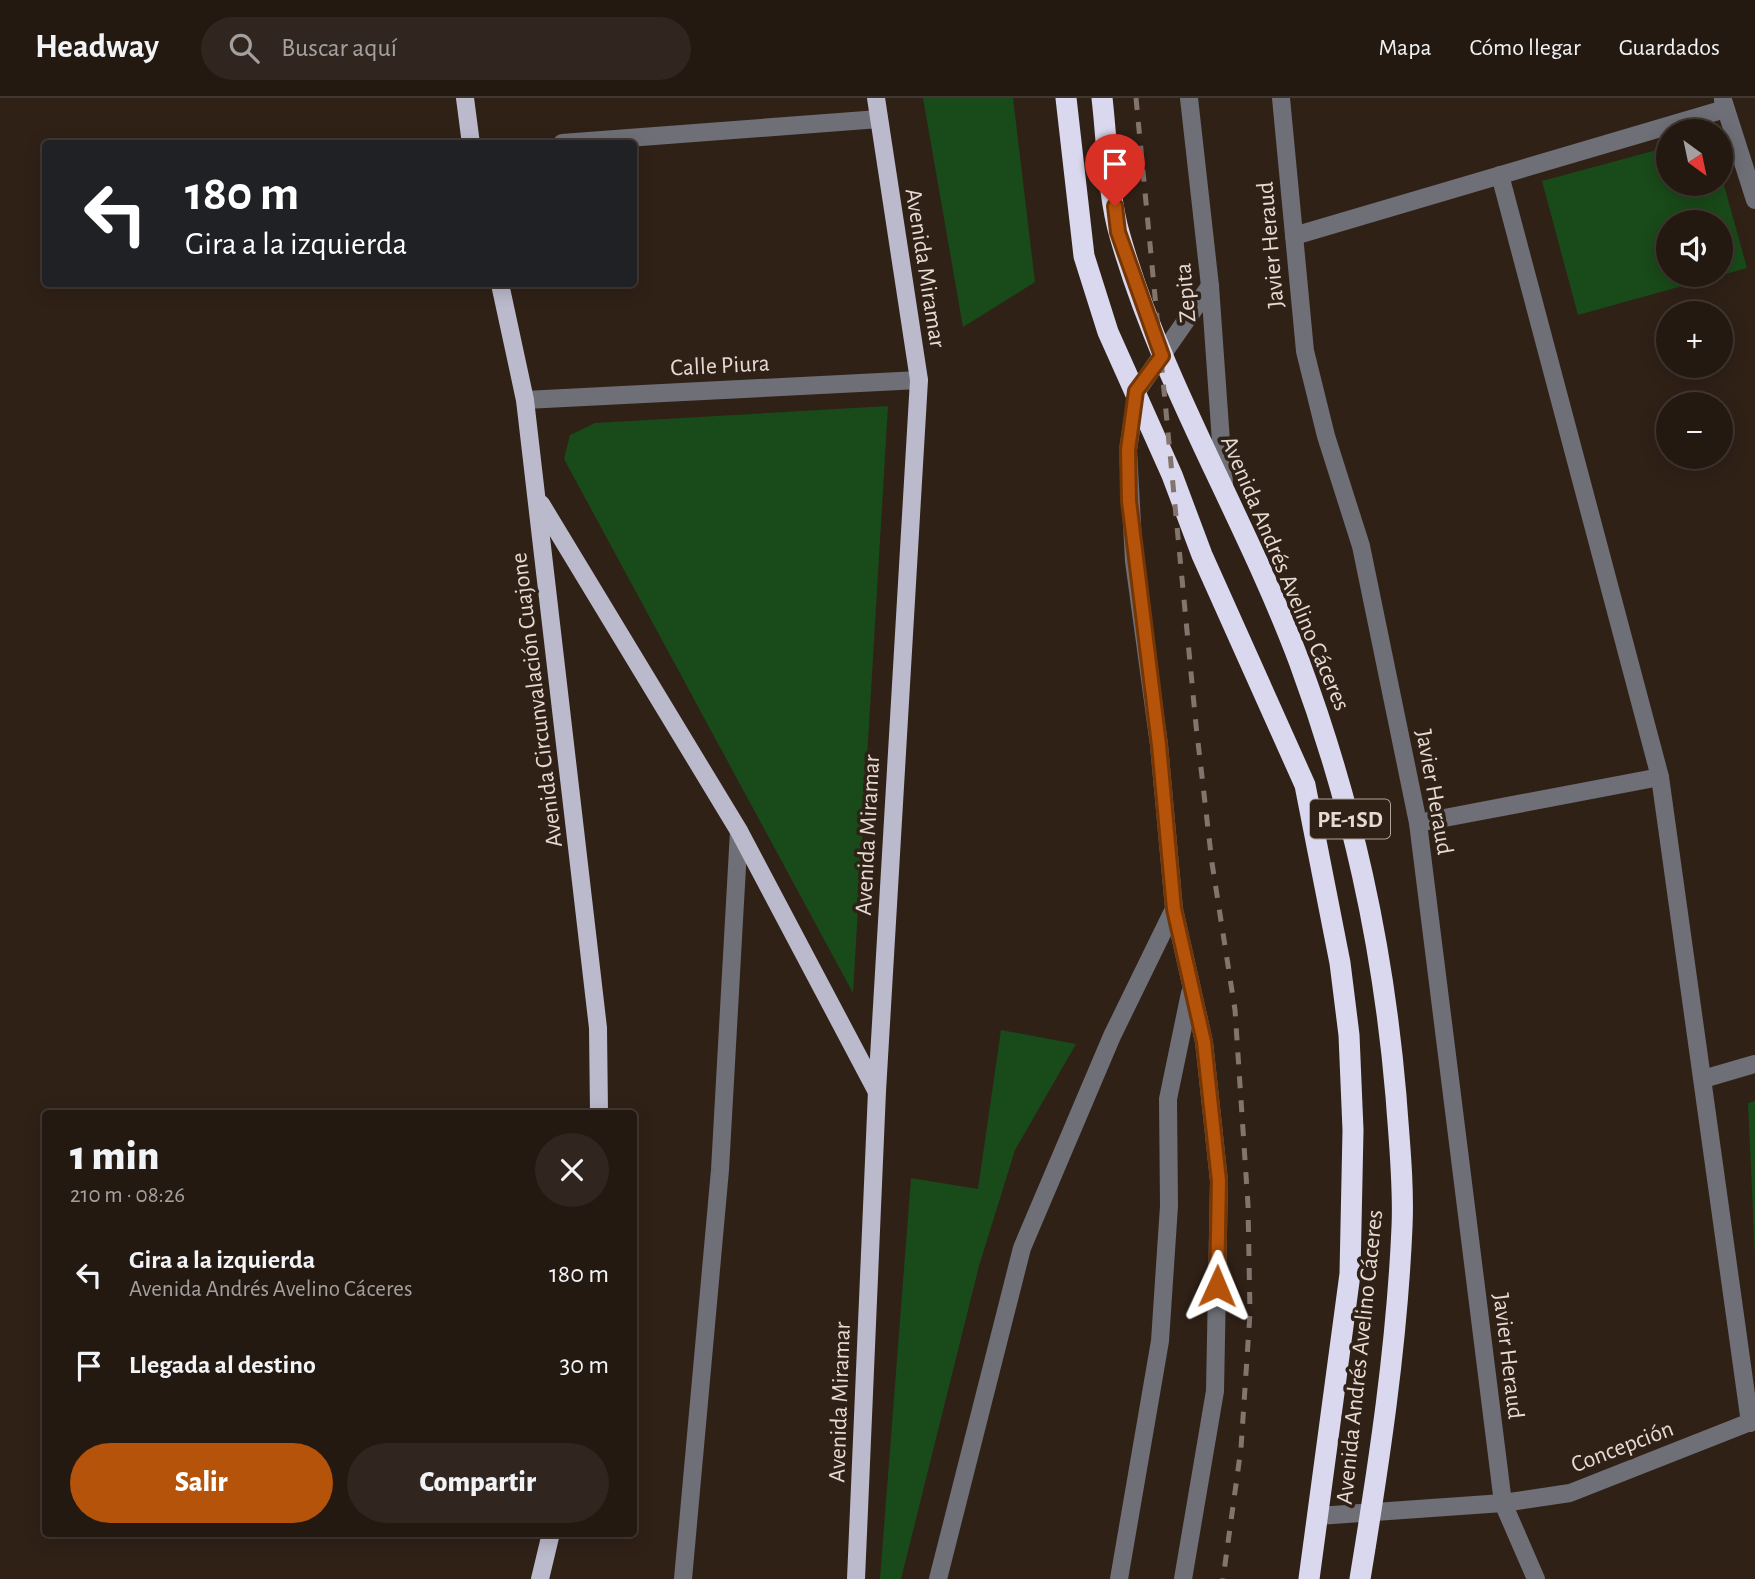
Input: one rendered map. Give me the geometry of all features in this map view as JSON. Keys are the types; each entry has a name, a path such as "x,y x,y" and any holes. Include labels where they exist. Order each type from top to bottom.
{"highway":[{"name":"Avenida Andrés Avelino Cáceres","path":"1066,98 1084,256 1108,332 1136,391 1202,555 1305,785 1340,963 1349,1035 1353,1130 1350,1274 1309,1579"},
{"name":"Avenida Andrés Avelino Cáceres","path":"1102,98 1118,232 1162,356 1263,571 1323,728 1361,858 1378,942 1390,1030 1402,1223 1386,1399 1360,1579"}],"main road":[{"path":"465,98 470,140"},
{"name":"Avenida Miramar","path":"856,1579 877,1091 919,380 876,98"},
{"name":"Avenida Circunvalación Cuajone","path":"501,287 525,400 537,498 598,1028 599,1110"},
{"path":"537,498 739,831 877,1091"},
{"path":"540,1579 550,1537"}],"street":[{"name":"Zepita","path":"1189,98 1210,286 1224,484"},
{"name":"Javier Heraud","path":"1281,98 1304,351 1326,436 1361,547 1418,823 1503,1503 1536,1579"},
{"path":"1294,236 1500,175 1723,103 1755,200"},
{"path":"602,140 879,119"},
{"path":"1500,175 1660,777 1753,1421"},
{"path":"1183,1579 1215,1391 1219,1195 1204,1042 1174,909 1159,745 1129,501 1128,450 1136,391 1210,286"},
{"name":"Calle Piura","path":"525,400 919,380"},
{"path":"1418,823 1660,777"},
{"path":"683,1579 720,1170 739,831"},
{"path":"938,1579 1022,1248 1112,1036 1174,909"},
{"path":"1119,1579 1160,1341 1170,1206 1168,1099 1191,986"},
{"path":"1703,1079 1755,1064"},
{"name":"Concepción","path":"1318,1516 1503,1503 1570,1493 1753,1421"}],"green space":[{"path":"923,98 1013,98 1035,282 963,327"},
{"path":"1656,150 1656,196 1727,196 1731,210 1656,210 1656,287 1679,287 1578,315 1542,181"},
{"path":"1733,218 1747,268 1733,272"},
{"path":"888,406 853,993 564,459 570,435 595,423"},
{"path":"1001,1030 1076,1044 1015,1150 979,1266 901,1579 880,1579 911,1178 978,1189"},
{"path":"1755,1101 1755,1257 1748,1103"}],"railway":[{"path":"1136,98 1196,725 1212,863 1235,1010 1248,1205 1250,1313 1241,1448 1223,1579"}],"route":[{"path":"1115,206 1118,232 1162,356 1136,391 1128,450 1129,501 1134,561 1159,745 1174,909 1204,1042 1219,1181 1217,1286"}]}
